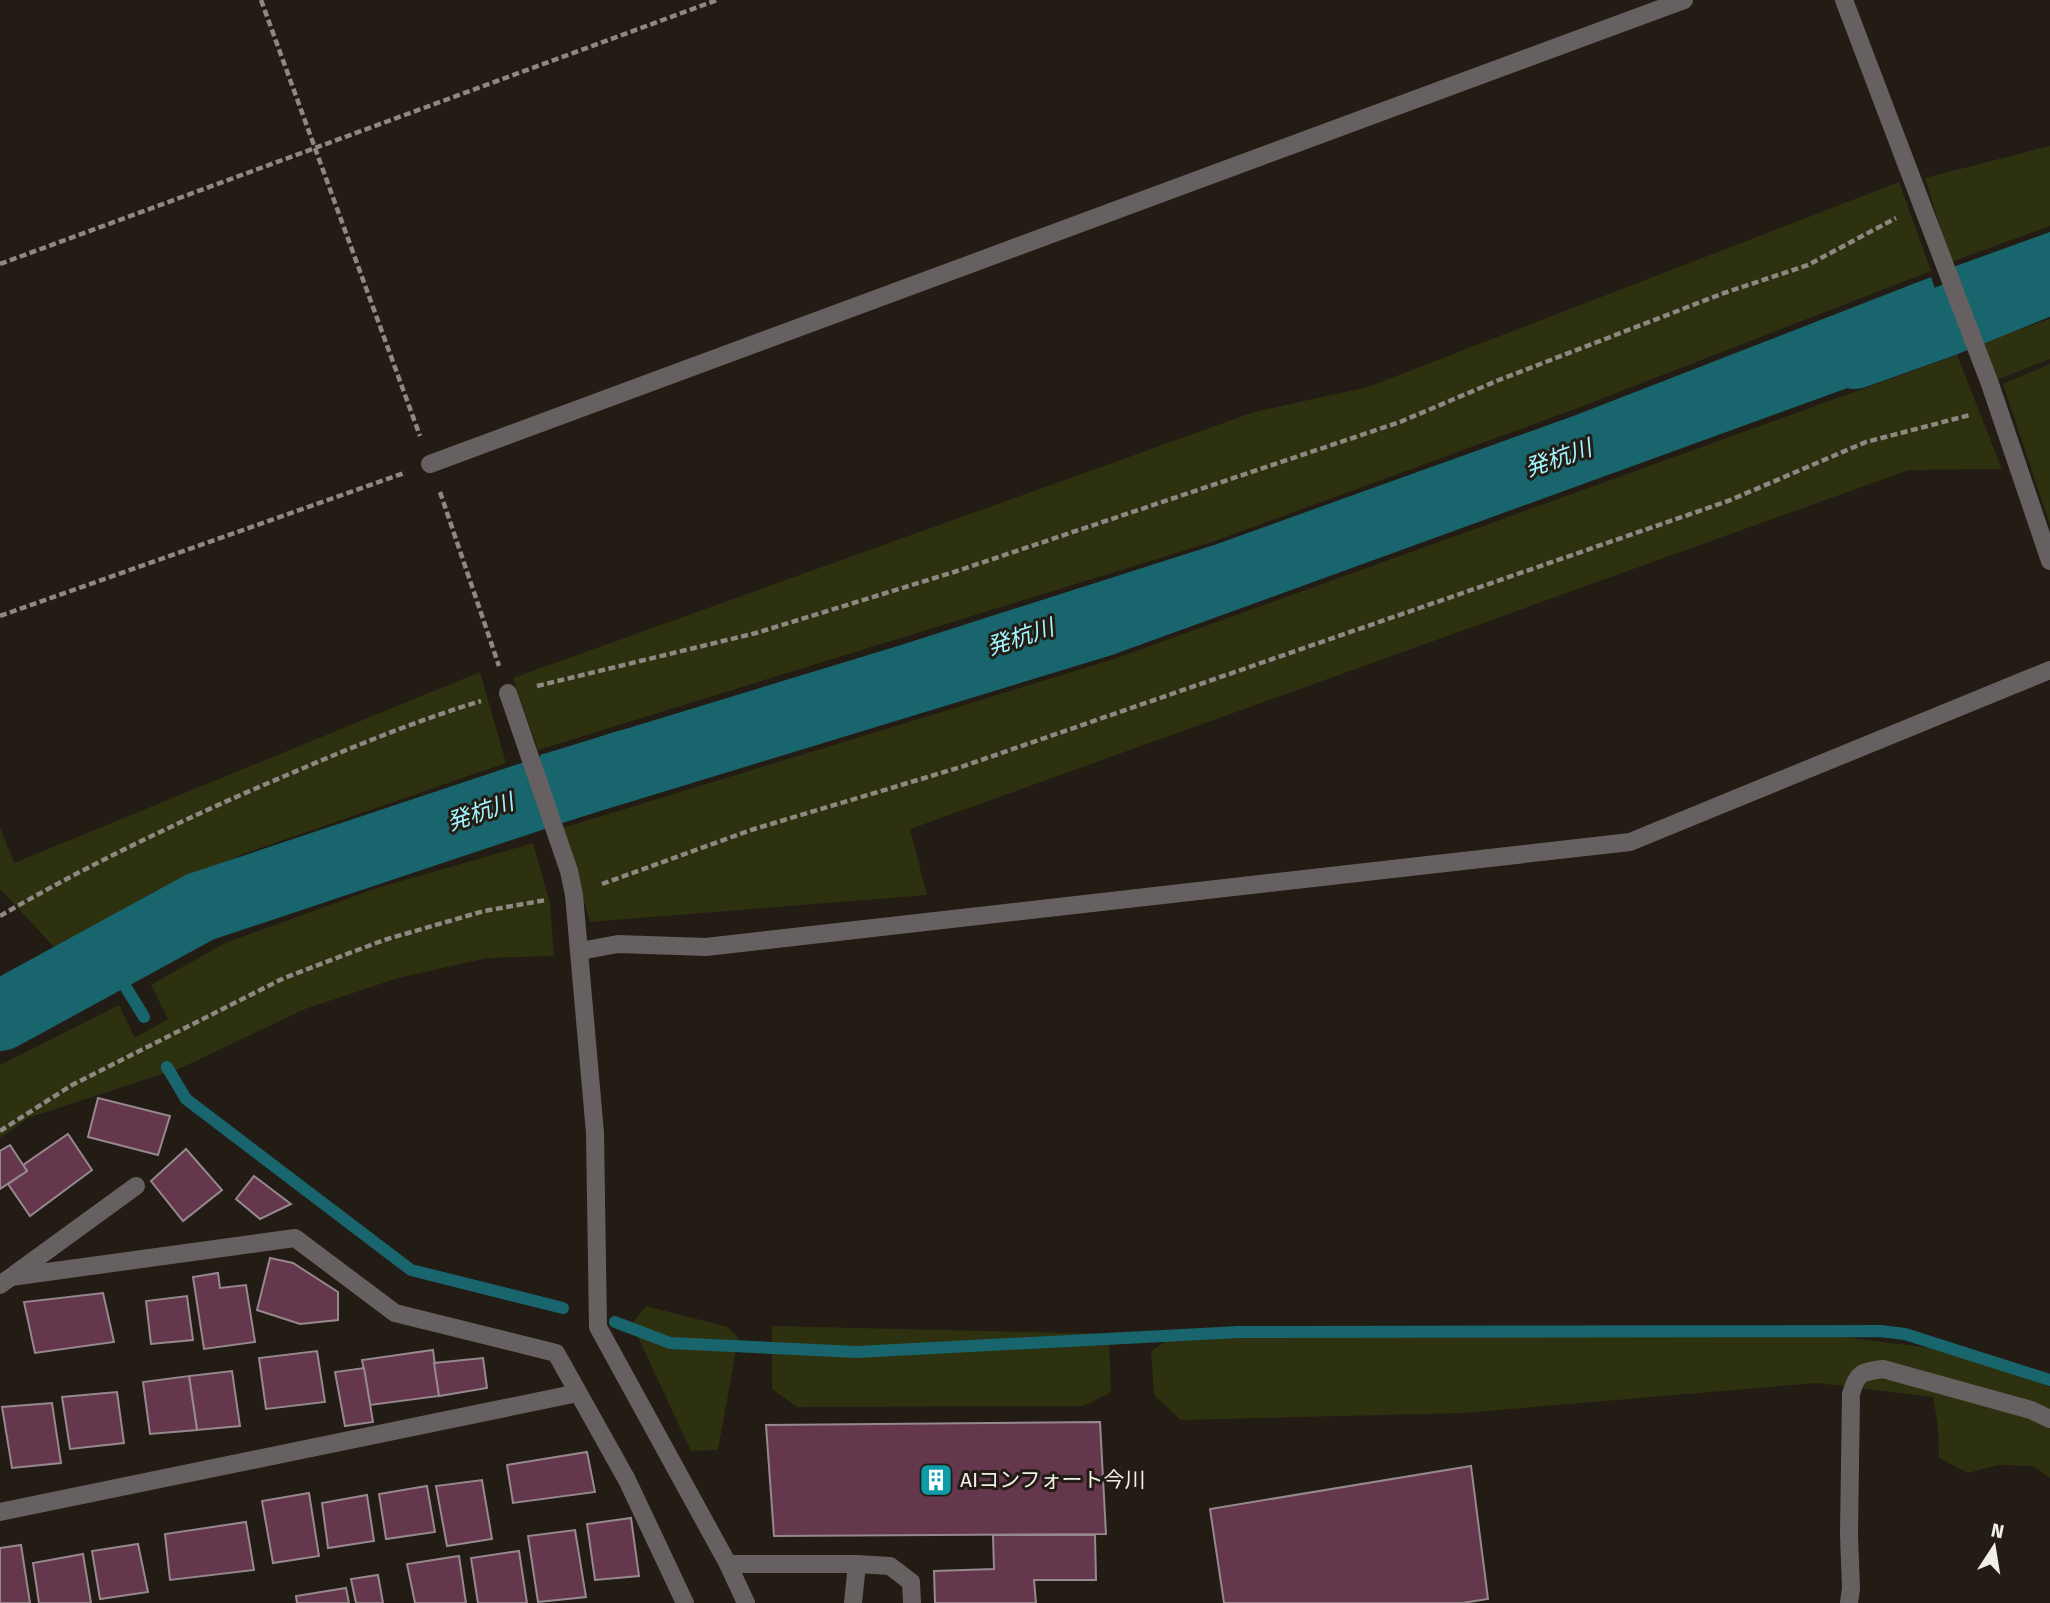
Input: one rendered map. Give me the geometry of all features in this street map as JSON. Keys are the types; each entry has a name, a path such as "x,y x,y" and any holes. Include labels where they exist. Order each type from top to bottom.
{"street":[{"path":"430,464 1684,0"},
{"path":"1844,0 1990,384 2050,561"},
{"path":"580,951 618,944 720,946 1630,842 2050,670"},
{"path":"508,693 569,871 574,895 595,1133 598,1327 746,1603"},
{"path":"6,1281 136,1186"},
{"path":"6,1281 295,1238 396,1313 556,1353 627,1480 685,1603"},
{"path":"1849,1603 1851,1394 1855,1378 1865,1372 1883,1369 2031,1410 2050,1419"},
{"path":"0,1512 578,1393"},
{"path":"727,1564 890,1566 911,1582 912,1603"},
{"path":"853,1603 857,1564"}],"path":[{"path":"261,0 430,464 508,693"},
{"path":"0,264 717,0"},
{"path":"0,916 63,879 182,820 335,755 458,708 508,693 769,629 954,572 1400,422 1499,380 1724,293 1808,265 1921,205"},
{"path":"0,1131 72,1085 284,978 384,940 484,911 574,895 751,830 961,767 1728,501 1866,442 1998,408"},
{"path":"0,616 430,464"}],"green space":[{"path":"2050,146 2050,226 1951,262 1925,178"},
{"path":"1899,182 1931,271 1575,409 1215,541 538,750 513,678 1254,412 1368,387"},
{"path":"2050,319 2050,359 1994,381 1980,343"},
{"path":"1957,355 2002,469 1909,470 910,829 927,895 590,922 563,828 1114,659"},
{"path":"2050,364 2050,525 2003,384"},
{"path":"480,672 506,763 240,855 54,947 0,889 0,827 14,863"},
{"path":"533,843 550,904 554,956 487,958 398,978 305,1009 183,1067 28,1118 0,1138 0,1065 119,1005 135,1038 168,1019 151,985 225,943 377,888"},
{"path":"646,1306 728,1327 738,1338 718,1450 691,1451 632,1324"},
{"path":"772,1326 1109,1334 1111,1392 1084,1406 797,1407 772,1389"},
{"path":"1173,1336 1843,1337 1970,1353 2050,1387 2050,1478 2034,1466 1998,1465 1968,1473 1939,1458 1933,1397 1817,1383 1463,1413 1181,1420 1154,1395 1151,1351"}],"water":[{"path":"2050,232 2050,312 1977,337 1953,267"},
{"path":"1931,277 1955,349 1112,655 561,823 540,755 901,645 1214,545 1576,415"}],"building":[{"path":"98,1098 170,1116 158,1155 88,1137"},
{"path":"68,1134 92,1170 30,1216 8,1184 27,1171 23,1165"},
{"path":"10,1145 27,1171 0,1189 0,1151"},
{"path":"186,1149 222,1190 183,1221 151,1181"},
{"path":"254,1176 291,1204 260,1219 236,1199"},
{"path":"270,1258 293,1263 338,1292 338,1320 300,1324 257,1310"},
{"path":"218,1273 220,1288 246,1285 255,1342 204,1349 193,1277"},
{"path":"103,1293 114,1342 35,1353 24,1302"},
{"path":"187,1296 193,1340 151,1344 146,1301"},
{"path":"433,1350 439,1396 370,1405 362,1360"},
{"path":"317,1351 325,1402 266,1409 259,1358"},
{"path":"483,1358 487,1388 439,1396 434,1363"},
{"path":"364,1368 373,1422 345,1426 335,1372"},
{"path":"232,1371 240,1426 197,1430 189,1376"},
{"path":"189,1376 197,1430 150,1434 143,1382"},
{"path":"117,1392 124,1443 70,1449 62,1397"},
{"path":"52,1403 61,1463 12,1468 2,1407"},
{"name":"AIコンフォート今川","path":"1100,1422 1106,1534 774,1536 766,1425"},
{"path":"587,1452 595,1492 513,1503 507,1465"},
{"path":"1471,1466 1488,1599 1462,1603 1224,1603 1210,1509"},
{"path":"482,1480 492,1539 447,1546 436,1486"},
{"path":"427,1486 435,1532 386,1539 379,1494"},
{"path":"309,1493 319,1556 273,1563 262,1501"},
{"path":"367,1495 374,1541 328,1548 322,1503"},
{"path":"631,1518 639,1576 595,1580 587,1524"},
{"path":"246,1522 254,1570 170,1580 165,1534"},
{"path":"575,1530 586,1597 538,1602 528,1536"},
{"path":"993,1535 1095,1535 1096,1580 1034,1580 1036,1603 935,1603 934,1571 994,1569"},
{"path":"138,1544 148,1592 100,1599 92,1551"},
{"path":"21,1545 30,1603 0,1603 0,1548"},
{"path":"519,1551 527,1603 478,1603 471,1558"},
{"path":"83,1554 91,1603 39,1603 33,1563"},
{"path":"459,1556 466,1603 415,1603 407,1564"},
{"path":"378,1575 383,1603 356,1603 351,1579"},
{"path":"346,1588 349,1603 297,1603 296,1596"}],"waterway":[{"name":"発杭川","path":"1854,354 1941,323 2050,279"},
{"name":"発杭川","path":"0,1016 200,907 626,765"},
{"path":"108,958 144,1017"},
{"path":"167,1067 186,1099 411,1270 563,1308"},
{"path":"615,1322 670,1343 857,1352 1239,1332 1880,1331 1905,1334 2050,1380"}],"place":[{"name":"AIコンフォート今川","path":"936,1480"}]}
